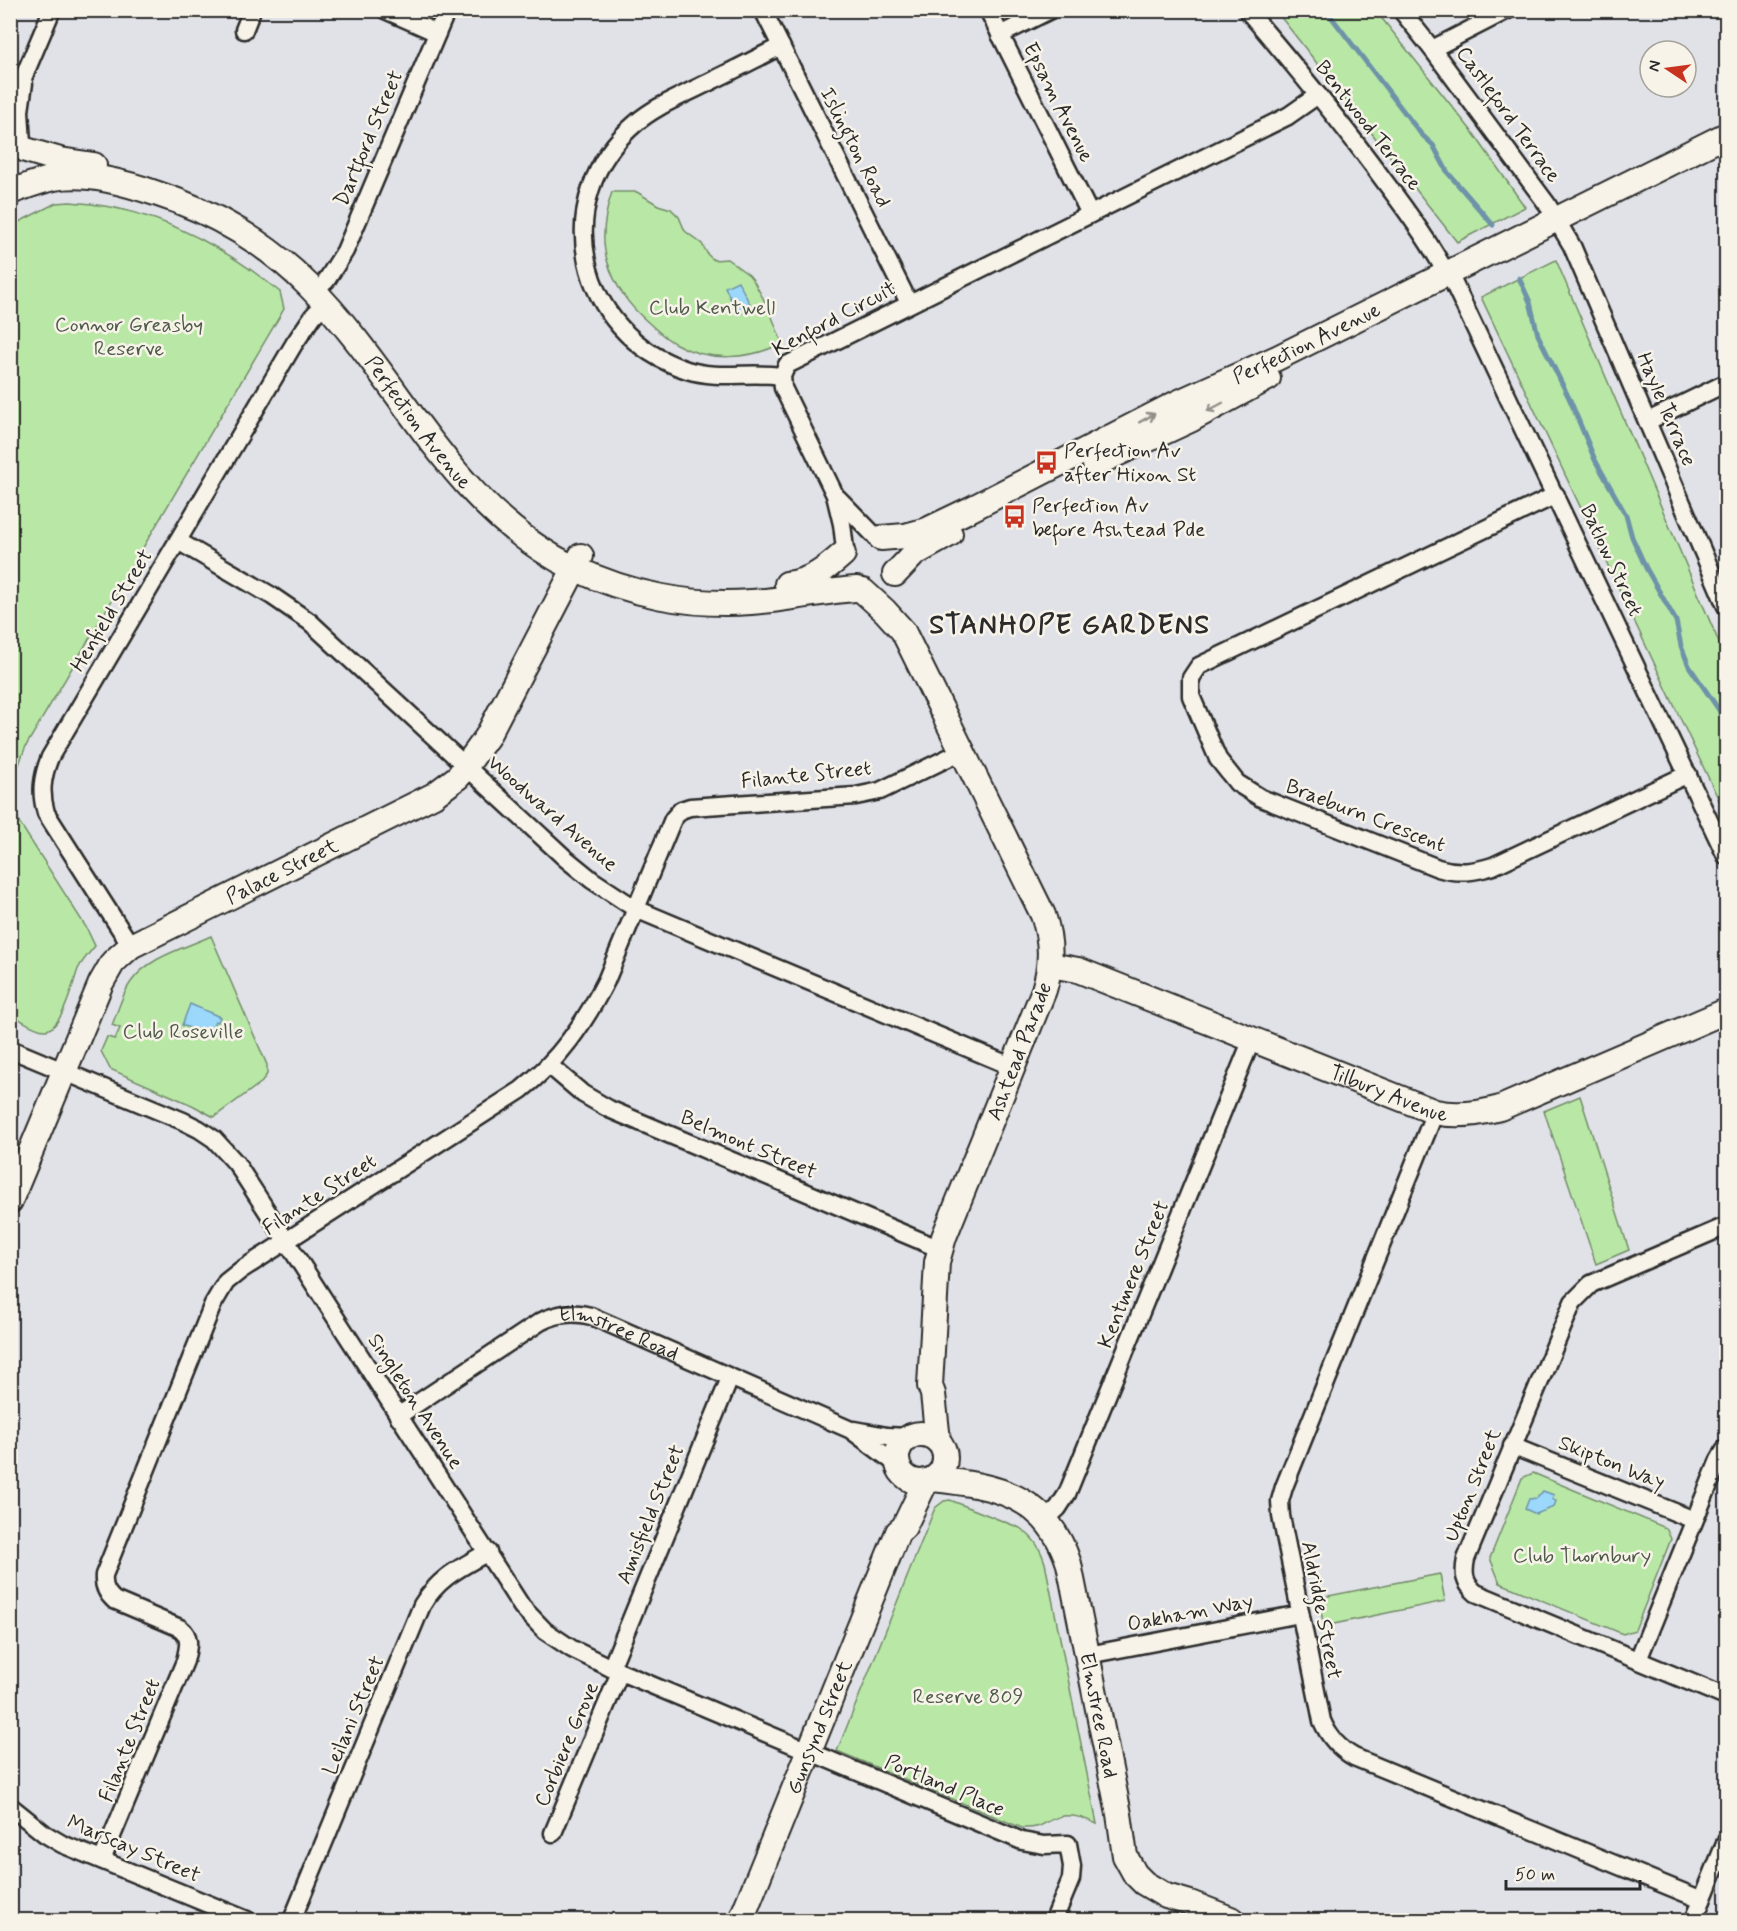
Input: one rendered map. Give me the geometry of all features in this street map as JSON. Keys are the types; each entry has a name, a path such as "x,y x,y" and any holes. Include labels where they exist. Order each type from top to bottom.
{"street":[{"path":"10,100 24,76 51,10"},
{"path":"244,30 252,10"},
{"path":"385,10 437,33"},
{"name":"Dartford Street","path":"326,292 447,10"},
{"name":"Islington Road","path":"763,10 909,303"},
{"name":"Epsam Avenue","path":"988,10 1090,214"},
{"path":"1000,35 1050,10"},
{"name":"Bentwood Terrace","path":"1247,10 1318,94 1402,205 1434,250 1450,279"},
{"name":"Castleford Terrace","path":"1401,10 1560,224"},
{"path":"1432,49 1508,10"},
{"name":"Kenford Circuit","path":"781,46 649,113 627,131 610,151 594,181 587,204 584,238 587,261 599,299 616,324 640,346 671,364 705,374 764,373 782,376 791,362 1288,116 1318,94"},
{"path":"10,192 24,182 28,175 29,158 19,143 24,76"},
{"name":"Perfection Avenue","path":"894,576 914,554 940,539 1060,480 1172,429 1450,279 1560,224 1726,135"},
{"name":"Perfection Avenue","path":"19,143 57,159 149,177 198,195 259,227 326,292"},
{"name":"Perfection Avenue","path":"1560,224 1726,149"},
{"name":"Perfection Avenue","path":"10,192 54,178 79,177 114,181 173,199 209,214 268,250 297,274 345,303 464,464 510,510 578,562 642,592 706,603 750,602 822,591 860,590"},
{"name":"Hayle Terrace","path":"1560,224 1572,246 1726,606"},
{"name":"Perfection Avenue","path":"878,537 913,534 936,525 1038,476 1177,403 1450,279"},
{"name":"Batlow Street","path":"1450,279 1556,495 1726,856"},
{"name":"Henfield Street","path":"131,946 51,823 43,802 42,785 50,757 326,292"},
{"path":"782,376 783,388 835,495 842,524 844,552 842,570 850,584 860,590 880,589 894,576 897,557 893,549 846,508 835,495"},
{"path":"1648,421 1726,383"},
{"name":"Braeburn Crescent","path":"1556,495 1207,661 1185,676 1190,686 1194,707 1218,759 1237,783 1261,798 1448,871 1470,872 1493,866 1688,774"},
{"path":"844,552 857,537 878,537"},
{"name":"Woodward Avenue","path":"178,541 272,596 310,622 565,858 592,880 636,909 1013,1067"},
{"name":"Perfection Avenue","path":"578,562 656,581 700,588 765,588 800,582 824,571 844,552"},
{"name":"Palace Street","path":"10,1201 107,971 113,962 131,946 446,788 467,767 487,737 578,562"},
{"name":"Ashtead Parade","path":"894,576 903,631"},
{"name":"Ashtead Parade","path":"860,590 885,611 903,631 1043,915 1050,940 1050,965 1044,990 940,1249 937,1262 930,1386 911,1436"},
{"name":"Filante Street","path":"102,1860 185,1661 190,1632 114,1600 106,1592 104,1575 219,1291 233,1276 521,1090 549,1065 565,1048 594,1005 679,807 856,796 880,791 962,751"},
{"name":"Tilbury Avenue","path":"1050,965 1078,969 1434,1112 1464,1115 1500,1108 1726,1011"},
{"name":"Kentmere Street","path":"1046,1519 1058,1508 1067,1494 1252,1039"},
{"name":"Singleton Avenue","path":"10,1049 183,1120 214,1139 236,1163 288,1242 522,1607 545,1631 572,1649 616,1670 808,1751"},
{"name":"Belmont Street","path":"549,1065 577,1089 609,1109 940,1249"},
{"name":"Aldridge Street","path":"1434,1112 1281,1493 1281,1516 1322,1720 1328,1735 1345,1751 1702,1900"},
{"name":"Upton Street","path":"1726,1226 1583,1289 1568,1310 1466,1559 1464,1570 1469,1587 1476,1593 1726,1697"},
{"name":"Elmstree Road","path":"398,1416 540,1322 565,1313 576,1313 591,1316 851,1430 899,1468"},
{"name":"Amisfield Street","path":"616,1670 730,1378"},
{"name":"Ashtead Parade","path":"930,1386 941,1446"},
{"name":"Elmstree Road","path":"851,1430 911,1436"},
{"path":"927,1434 941,1446 944,1464 942,1470 929,1480 912,1480 899,1468 897,1452 911,1436 927,1434"},
{"name":"Elmstree Road","path":"941,1446 988,1486 1024,1503 1046,1519 1060,1540 1067,1558 1088,1655 1119,1814 1123,1846 1130,1866 1144,1883 1155,1891 1233,1920"},
{"name":"Skipton Way","path":"1512,1446 1694,1520"},
{"path":"1638,1660 1694,1520 1726,1448"},
{"name":"Gunsynd Street","path":"741,1920 898,1532 902,1497 899,1468"},
{"name":"Elmstree Road","path":"929,1480 988,1486"},
{"name":"Gunsynd Street","path":"898,1532 904,1527 929,1480"},
{"name":"Leilani Street","path":"292,1920 422,1605 447,1576 488,1552"},
{"name":"Oakham Way","path":"1088,1655 1300,1614"},
{"name":"Corbiere Grove","path":"554,1833 616,1670"},
{"name":"Portland Place","path":"808,1751 1022,1841 1044,1845 1068,1844 1072,1866 1071,1879 1054,1920"},
{"name":"Marscay Street","path":"10,1806 45,1834 62,1844 247,1920"},
{"path":"1694,1920 1726,1840"}],"green space":[{"path":"1276,11 1376,11 1474,134 1525,207 1457,242"},
{"name":"Club Kentwell","path":"612,192 637,192 658,205 671,209 679,217 685,231 702,244 708,255 714,260 727,259 749,275 769,309 782,343 756,353 729,357 688,350 665,337 636,310 624,295 614,279 607,260 604,243 605,226"},
{"name":"Connor Greasby Reserve","path":"56,203 99,205 155,219 208,243 257,274 280,292 284,309 27,744 19,763 14,792 19,822 86,927 95,946 78,969 57,1022 51,1028 41,1030 10,1014 10,224 17,223"},
{"path":"1556,260 1726,659 1726,815 1481,297"},
{"name":"Club Roseville","path":"211,936 267,1065 267,1074 262,1082 214,1117 110,1069 101,1051 107,1037 115,1039 120,1028 112,1025 125,992 138,973 168,954"},
{"path":"1580,1096 1629,1250 1596,1264 1544,1111"},
{"name":"Club Thornbury","path":"1533,1473 1666,1528 1671,1539 1635,1630 1623,1634 1500,1583 1490,1558 1522,1478"},
{"name":"Reserve 809","path":"950,1500 1020,1528 1036,1543 1041,1552 1097,1824 1079,1817 1064,1816 1039,1826 1022,1828 837,1751 935,1508 944,1501"},
{"path":"1440,1574 1445,1601 1324,1626 1318,1598"}],"water":[{"path":"738,281 752,308 738,315 725,287"},
{"path":"190,1004 220,1017 218,1022 215,1021 211,1031 213,1032 212,1037 182,1025"},
{"path":"1543,1491 1554,1495 1552,1499 1556,1501 1554,1507 1536,1514 1525,1509 1529,1499 1537,1498"}],"waterway":[{"path":"1326,10 1421,134 1433,145 1448,173 1493,225"},
{"path":"1519,278 1530,302 1538,335 1570,400 1595,460 1626,515 1632,537 1646,568 1676,621 1681,646 1689,666 1719,710 1726,727"}],"place":[{"name":"Perfection Av after Hixon St","path":"1046,462"},
{"name":"Perfection Av before Ashtead Pde","path":"1014,517"}],"district":[{"name":"STANHOPE GARDENS","path":"1070,624"}]}
